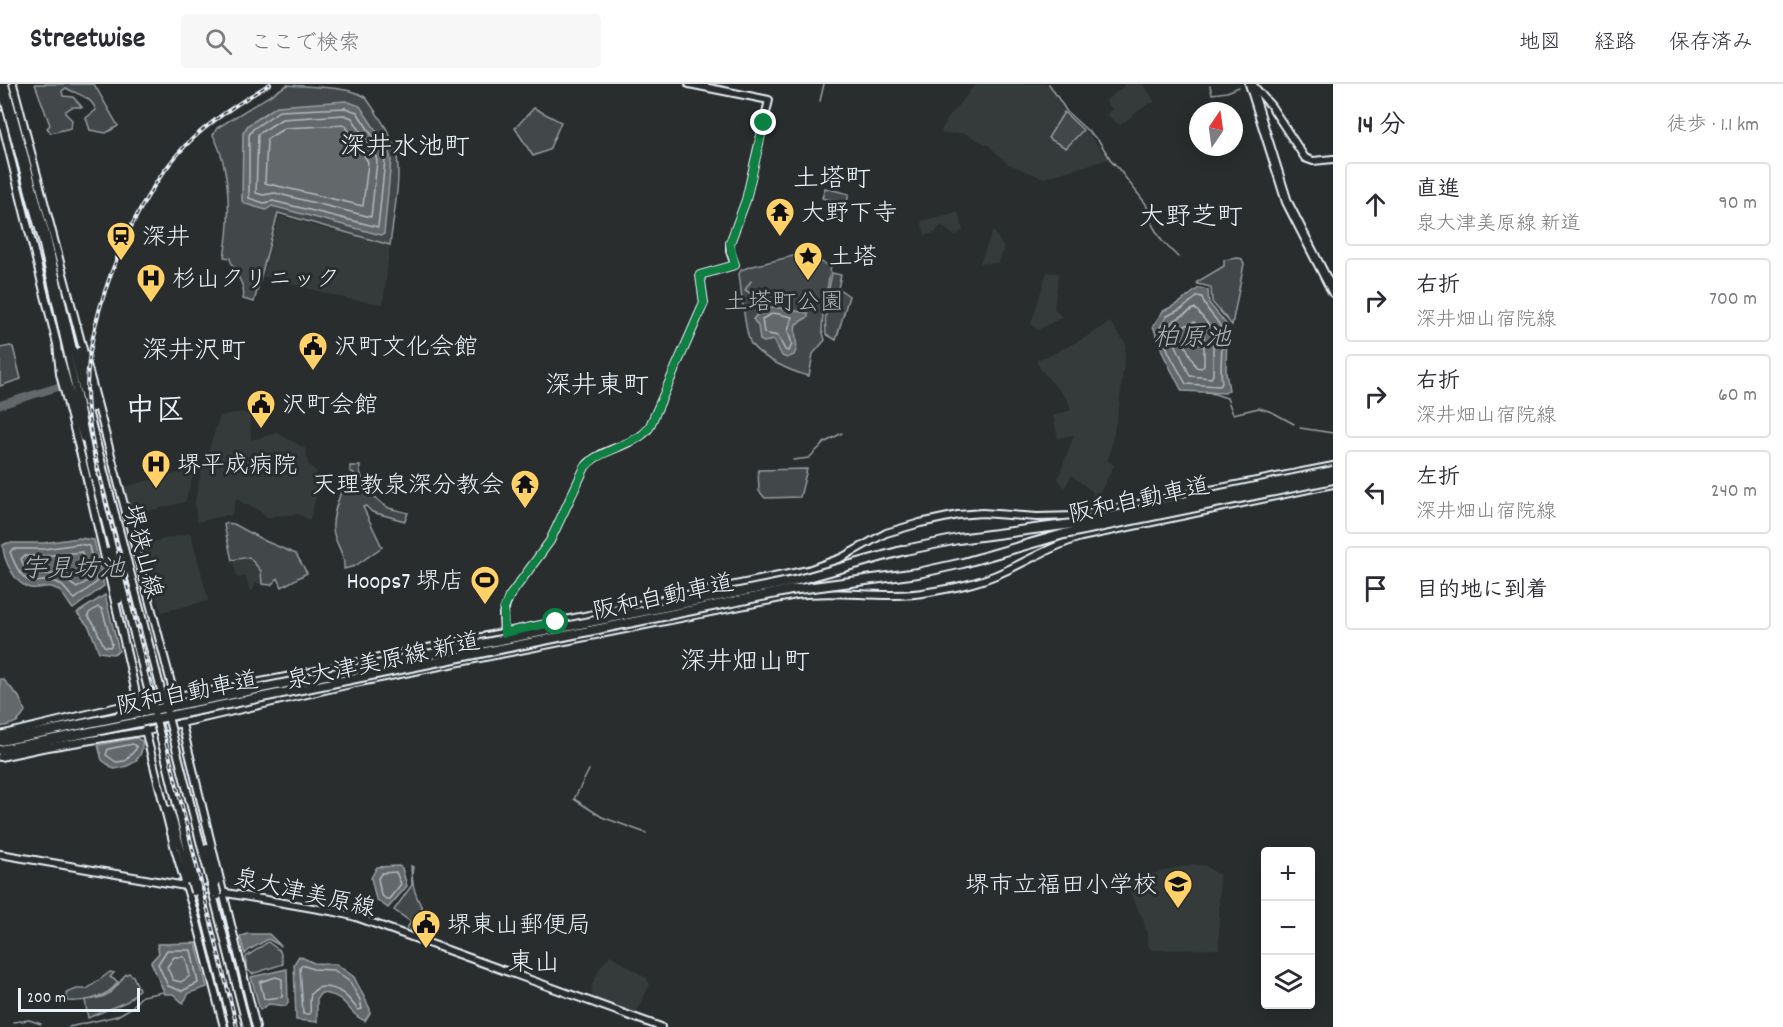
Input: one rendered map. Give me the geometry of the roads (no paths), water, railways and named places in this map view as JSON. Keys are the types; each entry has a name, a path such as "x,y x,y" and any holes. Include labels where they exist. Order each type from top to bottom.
{"highway":[{"path":"1251,84 1287,202 1333,292"},
{"name":"阪和自動車道","path":"0,741 794,581 905,550 958,539 1080,523 1333,471"},
{"name":"阪和自動車道","path":"0,750 791,590 918,573 963,563 1064,534 1333,479"}],"main road":[{"name":"堺狭山線","path":"0,84 107,478 173,736 213,884 218,894 221,927 247,1027"},
{"name":"堺狭山線","path":"5,84 44,228 91,465 160,739 191,883 197,892 233,1027"},
{"path":"13,84 185,733 218,894 256,1027"},
{"path":"504,657 504,608 509,597 550,541 585,467 595,458 641,436 649,428 704,303 700,275 735,265 730,243 746,200 769,100 688,84"},
{"path":"1251,84 1271,106 1305,158 1313,161 1333,159"},
{"path":"0,114 74,411 91,465"},
{"path":"71,306 107,478"},
{"path":"57,344 60,374 85,471 138,702 191,883 224,1027"},
{"path":"1123,507 1333,464"},
{"name":"泉大津美原線 新道","path":"0,735 138,702 241,686 808,570 841,558 885,533 920,522 982,513 1057,518 1267,480 1333,464"},
{"path":"1123,528 1333,486"},
{"name":"泉大津美原線 新道","path":"0,757 147,731 355,683 504,657 796,595 828,592 882,597 931,592 994,576 1068,541 1333,486"},
{"path":"102,507 129,660"},
{"path":"185,733 185,746 213,884"},
{"name":"泉大津美原線","path":"0,854 191,883 218,894 305,906 356,917 661,1027"}],"water":[{"path":"346,101 360,106 388,149 391,160 384,234 272,206 266,210 242,201 243,133 248,125 277,106"},
{"name":"柏原池","path":"1199,288 1208,290 1209,303 1227,325 1226,373 1229,390 1225,393 1182,391 1164,356 1153,326 1163,311 1179,303"},
{"path":"773,307 808,313 808,317 796,324 796,351 794,355 787,358 782,356 774,340 764,342 760,340 758,326 753,319 759,313"},
{"name":"宇見坊池","path":"79,538 94,540 104,586 73,609 62,594 54,588 30,588 19,582 11,571 3,545 43,543"},
{"path":"105,595 119,651 113,654 99,652 89,627 77,613"},
{"path":"0,679 3,679 19,697 25,711 16,722 0,727"},
{"path":"136,738 142,741 142,748 135,761 114,769 102,760 98,745"},
{"path":"399,866 402,868 407,886 388,908 376,899 371,878 377,867"},
{"path":"247,934 269,934 281,946 268,939 245,954 240,937"},
{"path":"196,943 207,987 189,993 183,1003 173,994 165,994 151,962 159,953 157,944"},
{"path":"299,956 314,963 336,964 354,977 370,1009 365,1021 337,997 321,993 317,998 317,1022 296,1020 294,964"},
{"path":"287,969 288,1002 286,1006 269,1004 260,1010 251,977"}],"waterway":[{"path":"820,101 824,84"},
{"path":"1049,84 1067,112 1099,141 1114,165"},
{"path":"1210,86 1212,94 1227,92 1239,87"},
{"path":"1114,163 1146,204 1153,226 1162,241 1178,257"},
{"path":"751,281 745,290 752,294"},
{"path":"0,405 58,387"},
{"path":"1205,391 1227,398 1233,414 1259,408 1294,424"},
{"path":"1300,428 1333,433"},
{"path":"793,460 809,458 824,443 842,433"},
{"path":"589,770 574,799 602,817 646,833"},
{"path":"69,1027 117,1016 131,1008 142,996 164,992"},
{"path":"13,1022 29,1020 41,1024"}],"railway":[{"path":"237,1027 100,477 91,432 87,387 89,357 95,325 105,292 131,226 148,196 185,146 226,112 270,84"}],"place":[{"name":"大野下寺","path":"780,238"},
{"name":"深井","path":"121,262"},
{"name":"土塔","path":"808,282"},
{"name":"杉山クリニック","path":"151,304"},
{"name":"沢町文化会館","path":"313,372"},
{"name":"沢町会館","path":"261,430"},
{"name":"堺平成病院","path":"156,490"},
{"name":"天理教泉深分教会","path":"525,510"},
{"name":"Hoops7 堺店","path":"485,606"},
{"name":"堺市立福田小学校","path":"1178,910"},
{"name":"堺東山郵便局","path":"426,950"}],"district":[{"name":"深井水池町","path":"405,145"},
{"name":"土塔町","path":"832,177"},
{"name":"大野芝町","path":"1191,215"},
{"name":"深井沢町","path":"194,349"},
{"name":"深井東町","path":"597,384"},
{"name":"中区","path":"155,409"},
{"name":"深井畑山町","path":"745,660"},
{"name":"東山","path":"534,961"}],"park label":[{"name":"土塔町公園","path":"784,301"}]}
